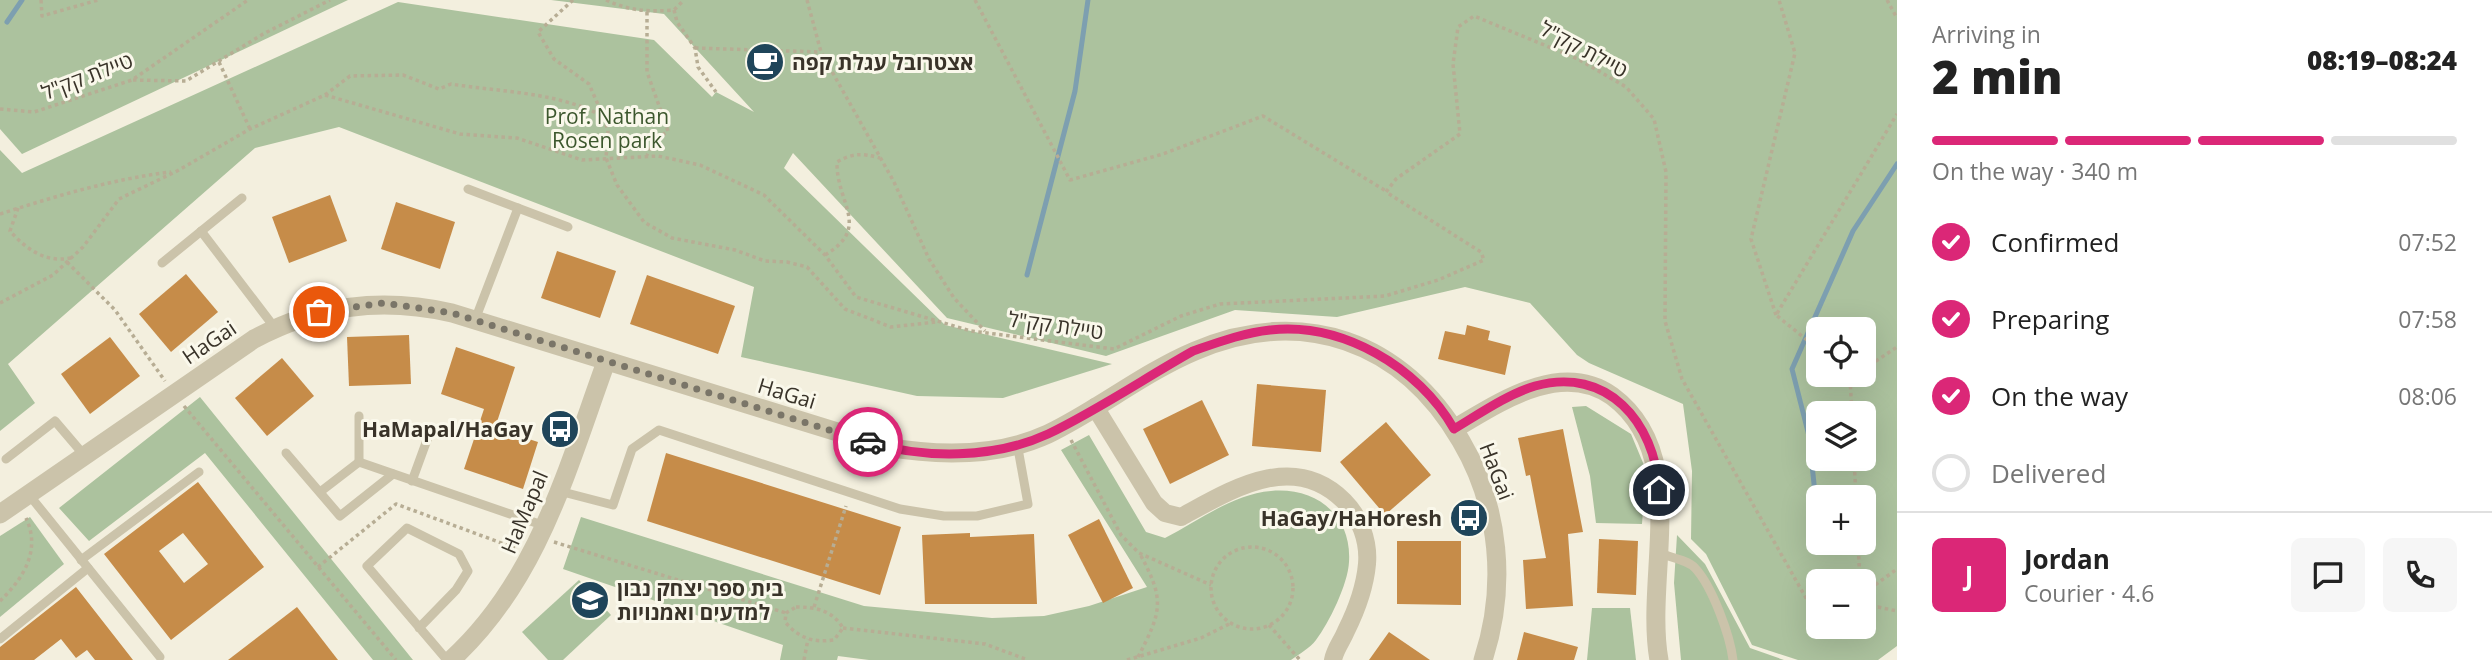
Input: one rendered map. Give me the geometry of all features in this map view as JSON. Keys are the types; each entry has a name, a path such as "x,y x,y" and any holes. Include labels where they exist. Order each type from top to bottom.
{"street":[{"name":"HaGai","path":"0,514 86,458 233,353 275,328 319,312 362,304 430,307 886,447 924,453 962,454 1046,435 1193,351 1235,335 1273,330 1314,331 1355,342 1395,366 1426,392 1454,429 1474,463 1486,497 1497,557 1496,607 1483,660"},
{"name":"HaMapal","path":"449,660 478,634 507,598 544,532 606,362"},
{"path":"1454,429 1534,387 1579,382 1601,389 1623,404 1650,443 1658,475 1654,594 1659,660"},
{"path":"1095,407 1154,503 1165,513 1181,517 1244,483 1294,476 1336,493 1353,510 1366,537 1367,563 1360,596 1333,660"}],"lane":[{"path":"468,189 568,227"},
{"path":"162,263 242,198"},
{"path":"475,320 518,208"},
{"path":"201,231 275,328"},
{"path":"359,416 359,461"},
{"path":"6,459 55,421 86,458"},
{"path":"412,481 431,429"},
{"path":"559,491 613,505 632,449 659,430 900,509 944,516 977,516 1028,504 1017,443"},
{"path":"286,453 340,516 393,474"},
{"path":"359,461 544,532"},
{"path":"320,492 359,461"},
{"path":"81,560 199,472"},
{"path":"25,500 88,568 160,657"},
{"path":"419,628 456,590 468,571 459,554 407,528 367,566 419,628 449,660"},
{"path":"1657,553 1693,565 1708,589 1731,645 1733,660"},
{"path":"0,639 88,568"}],"path":[{"path":"41,0 42,16 98,0"},
{"name":"טיילת קק\"ל","path":"0,110 34,112 132,80 248,0"},
{"path":"132,80 186,81 263,34 330,0"},
{"path":"573,0 538,32 554,59 589,83 608,131 607,158 617,185 644,222 672,238 735,250 765,261 788,262 807,267 845,309 891,327 938,321"},
{"path":"606,0 626,9 647,12 674,10 684,0"},
{"path":"807,0 821,52 881,159 929,259 954,298 986,332"},
{"path":"975,0 1070,180 1163,154 1263,116 1386,192"},
{"path":"1779,0 1795,53 1751,239 1776,315 1806,339"},
{"path":"1887,0 1897,18"},
{"path":"674,10 677,22 695,48 698,68 716,92"},
{"path":"647,12 647,72 668,131 654,141 647,156"},
{"name":"טיילת קק\"ל","path":"986,332 1114,349 1181,316 1220,304 1385,296 1438,280 1485,260 1485,256 1476,248 1386,192 1396,179 1460,134 1453,64 1458,27 1474,16 1578,59 1626,88 1654,119 1666,172 1665,321 1682,379 1806,595"},
{"path":"695,48 821,52"},
{"path":"219,62 250,129"},
{"path":"0,303 53,275 72,257 119,199 177,171 250,129 325,95 350,76 403,75 439,89 451,85 552,100 604,117"},
{"path":"325,95 460,134 517,138 582,160 647,156 701,165 764,195 825,255 856,297 971,331 986,332"},
{"path":"1776,315 1897,114"},
{"path":"825,255 843,244 851,226 837,162 849,155 862,153 881,159"},
{"path":"0,214 86,190 117,178 177,171"},
{"path":"18,208 10,231 27,250 59,260 72,257"},
{"path":"67,262 114,310 174,394 396,660"},
{"path":"1876,361 1897,347"},
{"path":"1063,425 1121,535 1139,553 1157,585 1158,611 1138,657"},
{"path":"814,607 851,492"},
{"path":"0,601 26,571 32,553 33,532 25,500"},
{"path":"544,532 786,613 796,607 814,607 836,615 844,628"},
{"path":"1255,547 1275,555 1289,571 1293,592 1285,611 1269,625 1245,628 1231,623 1216,606 1211,585 1214,571 1222,559 1235,551 1255,547"},
{"path":"1139,553 1211,585"},
{"path":"1876,584 1897,569"},
{"path":"1876,607 1897,611"},
{"path":"786,613 785,622 796,635 808,639 820,642 834,640 844,628"},
{"path":"1126,660 1201,638 1231,623"},
{"path":"1269,625 1300,660"},
{"path":"844,628 985,644 1028,660"},
{"path":"804,660 808,639"}],"green space":[{"path":"0,0 348,0 22,154 0,129"},
{"name":"Prof. Nathan Rosen park","path":"551,0 1897,0 1897,646 1878,660 1798,660 1752,645 1706,554 1691,539 1692,471 1683,404 1589,363 1577,355 1530,303 1465,287 1337,317 1235,310 1106,356 947,318 793,153 784,168 945,325 1112,364 1003,398 917,396 741,357 754,287 339,127 255,148 8,364 35,403 0,431 0,150 22,173 398,2 654,40 712,97 716,92 754,112 664,14"},
{"path":"200,397 413,660 373,660 205,453 89,541 59,508"},
{"path":"1586,406 1631,434 1646,470 1642,524 1596,523 1590,476 1572,407"},
{"path":"1089,435 1146,532 1165,538 1216,509 1257,493 1287,491 1303,494 1328,507 1338,518 1344,531 1349,562 1337,603 1314,643 1291,660 869,660 838,656 837,660 780,660 783,645 563,569 581,517 864,606 992,618 1044,616 1089,606 1147,587 1061,450"},
{"path":"30,517 64,564 0,617 0,536"},
{"path":"1677,535 1705,564 1750,648 1784,660 1681,660 1674,583"},
{"path":"579,580 611,615 563,660 548,660 522,632"},
{"path":"1592,608 1630,608 1636,660 1587,660"}],"building":[{"path":"330,195 347,241 289,263 272,217"},
{"path":"396,202 455,222 440,269 381,249"},
{"path":"557,251 616,271 600,318 541,298"},
{"path":"186,274 218,312 171,352 139,314"},
{"path":"647,275 735,306 718,354 630,324"},
{"path":"1467,325 1490,331 1488,340 1511,346 1505,375 1438,359 1445,331 1465,335"},
{"path":"409,335 411,384 349,386 347,337"},
{"path":"110,337 140,376 90,414 61,374"},
{"path":"456,347 515,367 495,428 538,442 523,489 464,469 484,409 441,394"},
{"path":"282,358 314,396 267,436 235,398"},
{"path":"1257,384 1326,390 1321,452 1252,446"},
{"path":"1202,400 1229,455 1170,484 1143,429"},
{"path":"1386,422 1431,475 1385,515 1340,462"},
{"path":"1563,429 1583,532 1568,534 1573,606 1526,609 1523,560 1546,558 1530,475 1526,476 1518,438"},
{"path":"666,453 901,527 880,595 647,521"},
{"path":"198,482 264,567 171,640 104,554","holes":["183,533 208,564 184,583 159,551"]},
{"path":"1099,519 1133,588 1103,603 1068,535"},
{"path":"970,533 970,537 1034,534 1037,604 925,604 922,535"},
{"path":"1599,539 1638,541 1636,595 1597,593"},
{"path":"1397,541 1461,541 1461,605 1397,604"},
{"path":"76,587 133,660 95,660 87,650 76,658 61,639 34,660 0,660 0,647"},
{"path":"297,607 338,660 228,660"},
{"path":"1389,632 1430,660 1369,660"},
{"path":"1524,632 1578,647 1574,660 1517,660"}],"waterway":[{"path":"7,22 22,0"},
{"path":"1027,275 1075,91 1088,0"},
{"path":"1814,485 1809,436 1792,369 1853,231 1897,164"}],"way so far":[{"path":"319,312 384,303 430,307 868,442"}],"place":[{"name":"אצטרובל עגלת קפה","path":"765,62"},
{"name":"HaMapal/HaGay","path":"560,429"},
{"name":"HaGay/HaHoresh","path":"1469,518"},
{"name":"בית ספר יצחק נבון למדעים ואמנויות","path":"590,600"}],"route":[{"path":"868,442 924,453 962,454 1005,446 1046,435 1193,351 1235,335 1273,330 1314,331 1355,342 1395,366 1426,392 1454,429 1534,387 1579,382 1601,389 1623,404 1650,443 1659,490"}]}
